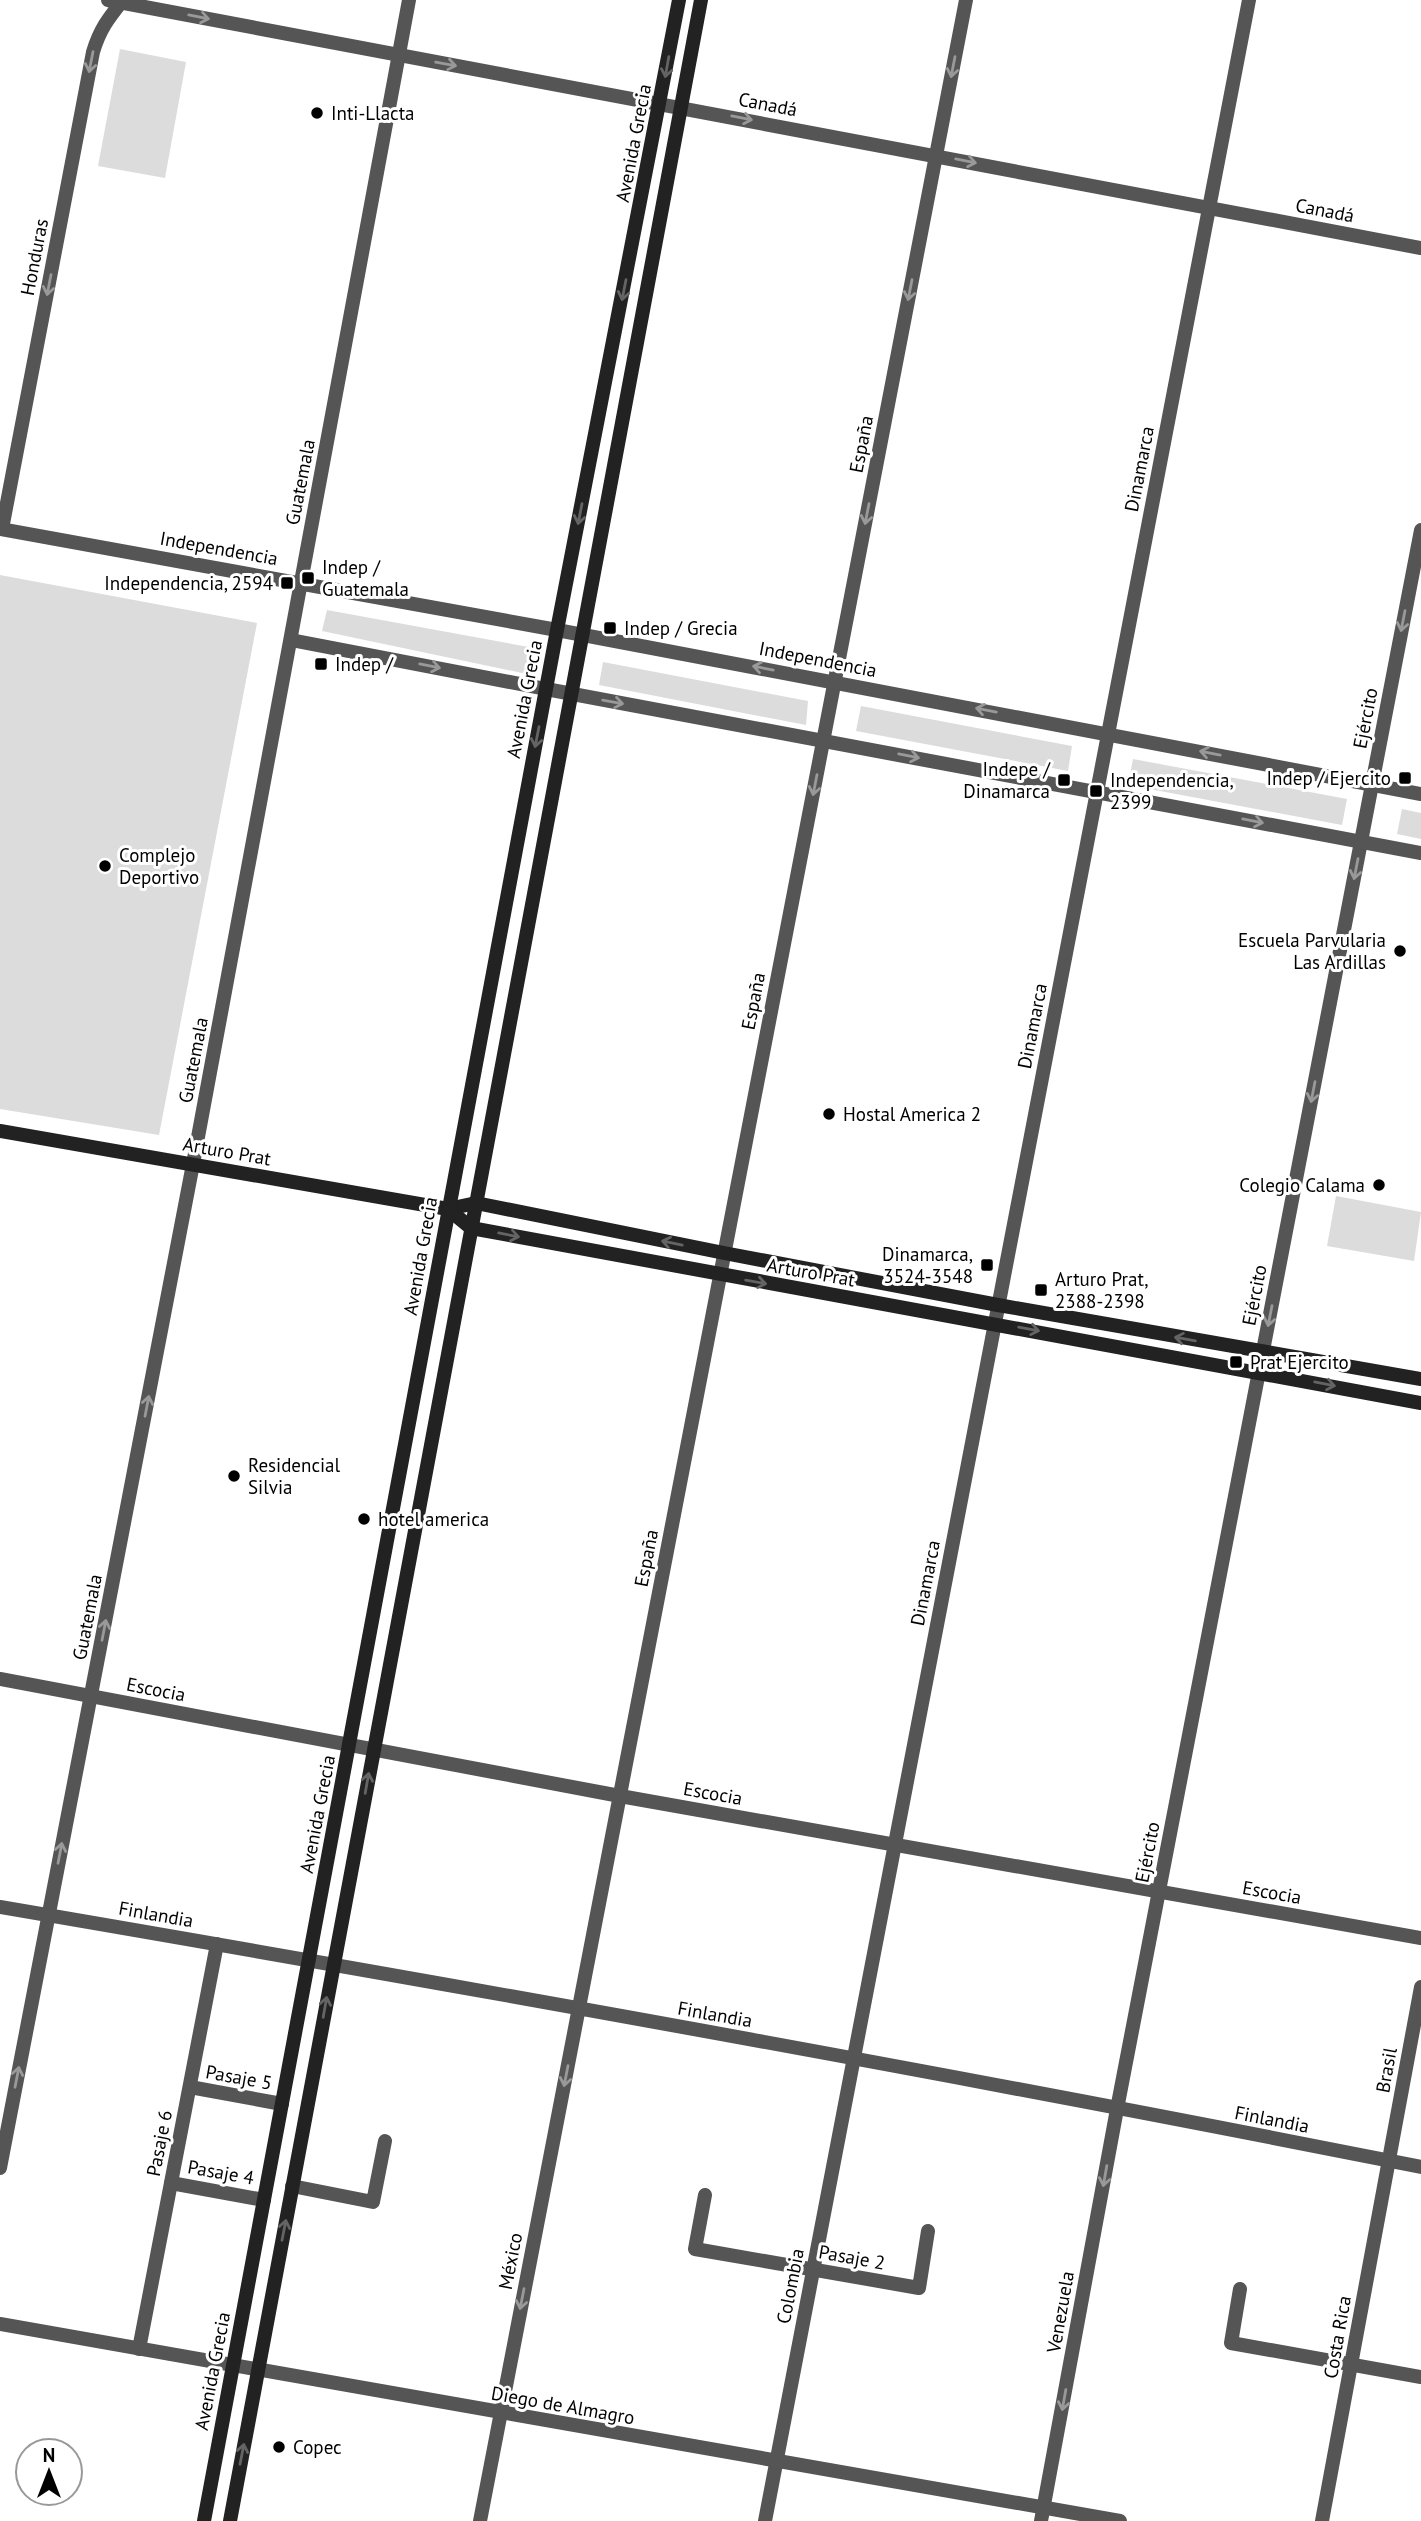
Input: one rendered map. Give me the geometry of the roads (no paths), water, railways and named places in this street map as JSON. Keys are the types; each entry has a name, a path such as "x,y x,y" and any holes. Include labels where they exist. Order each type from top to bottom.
{"main road":[{"name":"Avenida Grecia","path":"204,2521 557,630 680,0"},
{"path":"230,2521 701,0"},
{"name":"Arturo Prat","path":"0,1131 448,1209 476,1203 998,1305 1421,1380"},
{"name":"Arturo Prat","path":"448,1209 471,1228 1259,1371 1421,1403"}],"street":[{"name":"Guatemala","path":"0,2168 194,1164 410,0"},
{"name":"España","path":"579,2009 966,0"},
{"name":"Dinamarca","path":"854,2059 1249,0"},
{"name":"Canadá","path":"117,1 1421,248"},
{"name":"Honduras","path":"1,529 93,52 117,1"},
{"name":"Independencia","path":"1,529 302,582 1421,794"},
{"name":"Ejército","path":"1117,2109 1421,530"},
{"path":"291,640 1421,853"},
{"name":"Escocia","path":"0,1679 620,1796 1421,1938"},
{"name":"Finlandia","path":"0,1907 854,2059 1421,2167"},
{"name":"Pasaje 6","path":"139,2349 217,1944"},
{"name":"Brasil","path":"1389,2161 1421,1987"},
{"name":"México","path":"480,2521 579,2009"},
{"name":"Colombia","path":"765,2521 854,2059"},
{"name":"Pasaje 5","path":"190,2087 282,2104"},
{"name":"Venezuela","path":"1043,2514 1117,2109"},
{"path":"292,2186 373,2202 385,2141"},
{"name":"Costa Rica","path":"1322,2521 1389,2161"},
{"name":"Pasaje 4","path":"171,2183 264,2200"},
{"name":"Pasaje 2","path":"705,2195 695,2249 919,2288 928,2231"},
{"path":"1240,2290 1231,2343 1421,2377"},
{"name":"Diego de Almagro","path":"0,2324 776,2462 1043,2514 1120,2521"}],"place":[{"name":"Inti-Llacta","path":"317,113"},
{"name":"Indep / Guatemala","path":"308,578"},
{"name":"Independencia, 2594","path":"287,583"},
{"name":"Indep / Grecia","path":"610,628"},
{"name":"Indep /","path":"321,664"},
{"name":"Indep / Ejercito","path":"1405,778"},
{"name":"Indepe / Dinamarca","path":"1064,780"},
{"name":"Independencia, 2399","path":"1096,791"},
{"name":"Complejo Deportivo","path":"105,866"},
{"name":"Escuela Parvularia Las Ardillas","path":"1400,951"},
{"name":"Hostal America 2","path":"829,1114"},
{"name":"Colegio Calama","path":"1379,1185"},
{"name":"Dinamarca, 3524-3548","path":"987,1265"},
{"name":"Arturo Prat, 2388-2398","path":"1041,1290"},
{"name":"Prat Ejercito","path":"1236,1362"},
{"name":"Residencial Silvia","path":"234,1476"},
{"name":"hotel america","path":"364,1519"},
{"name":"Copec","path":"279,2447"}]}
